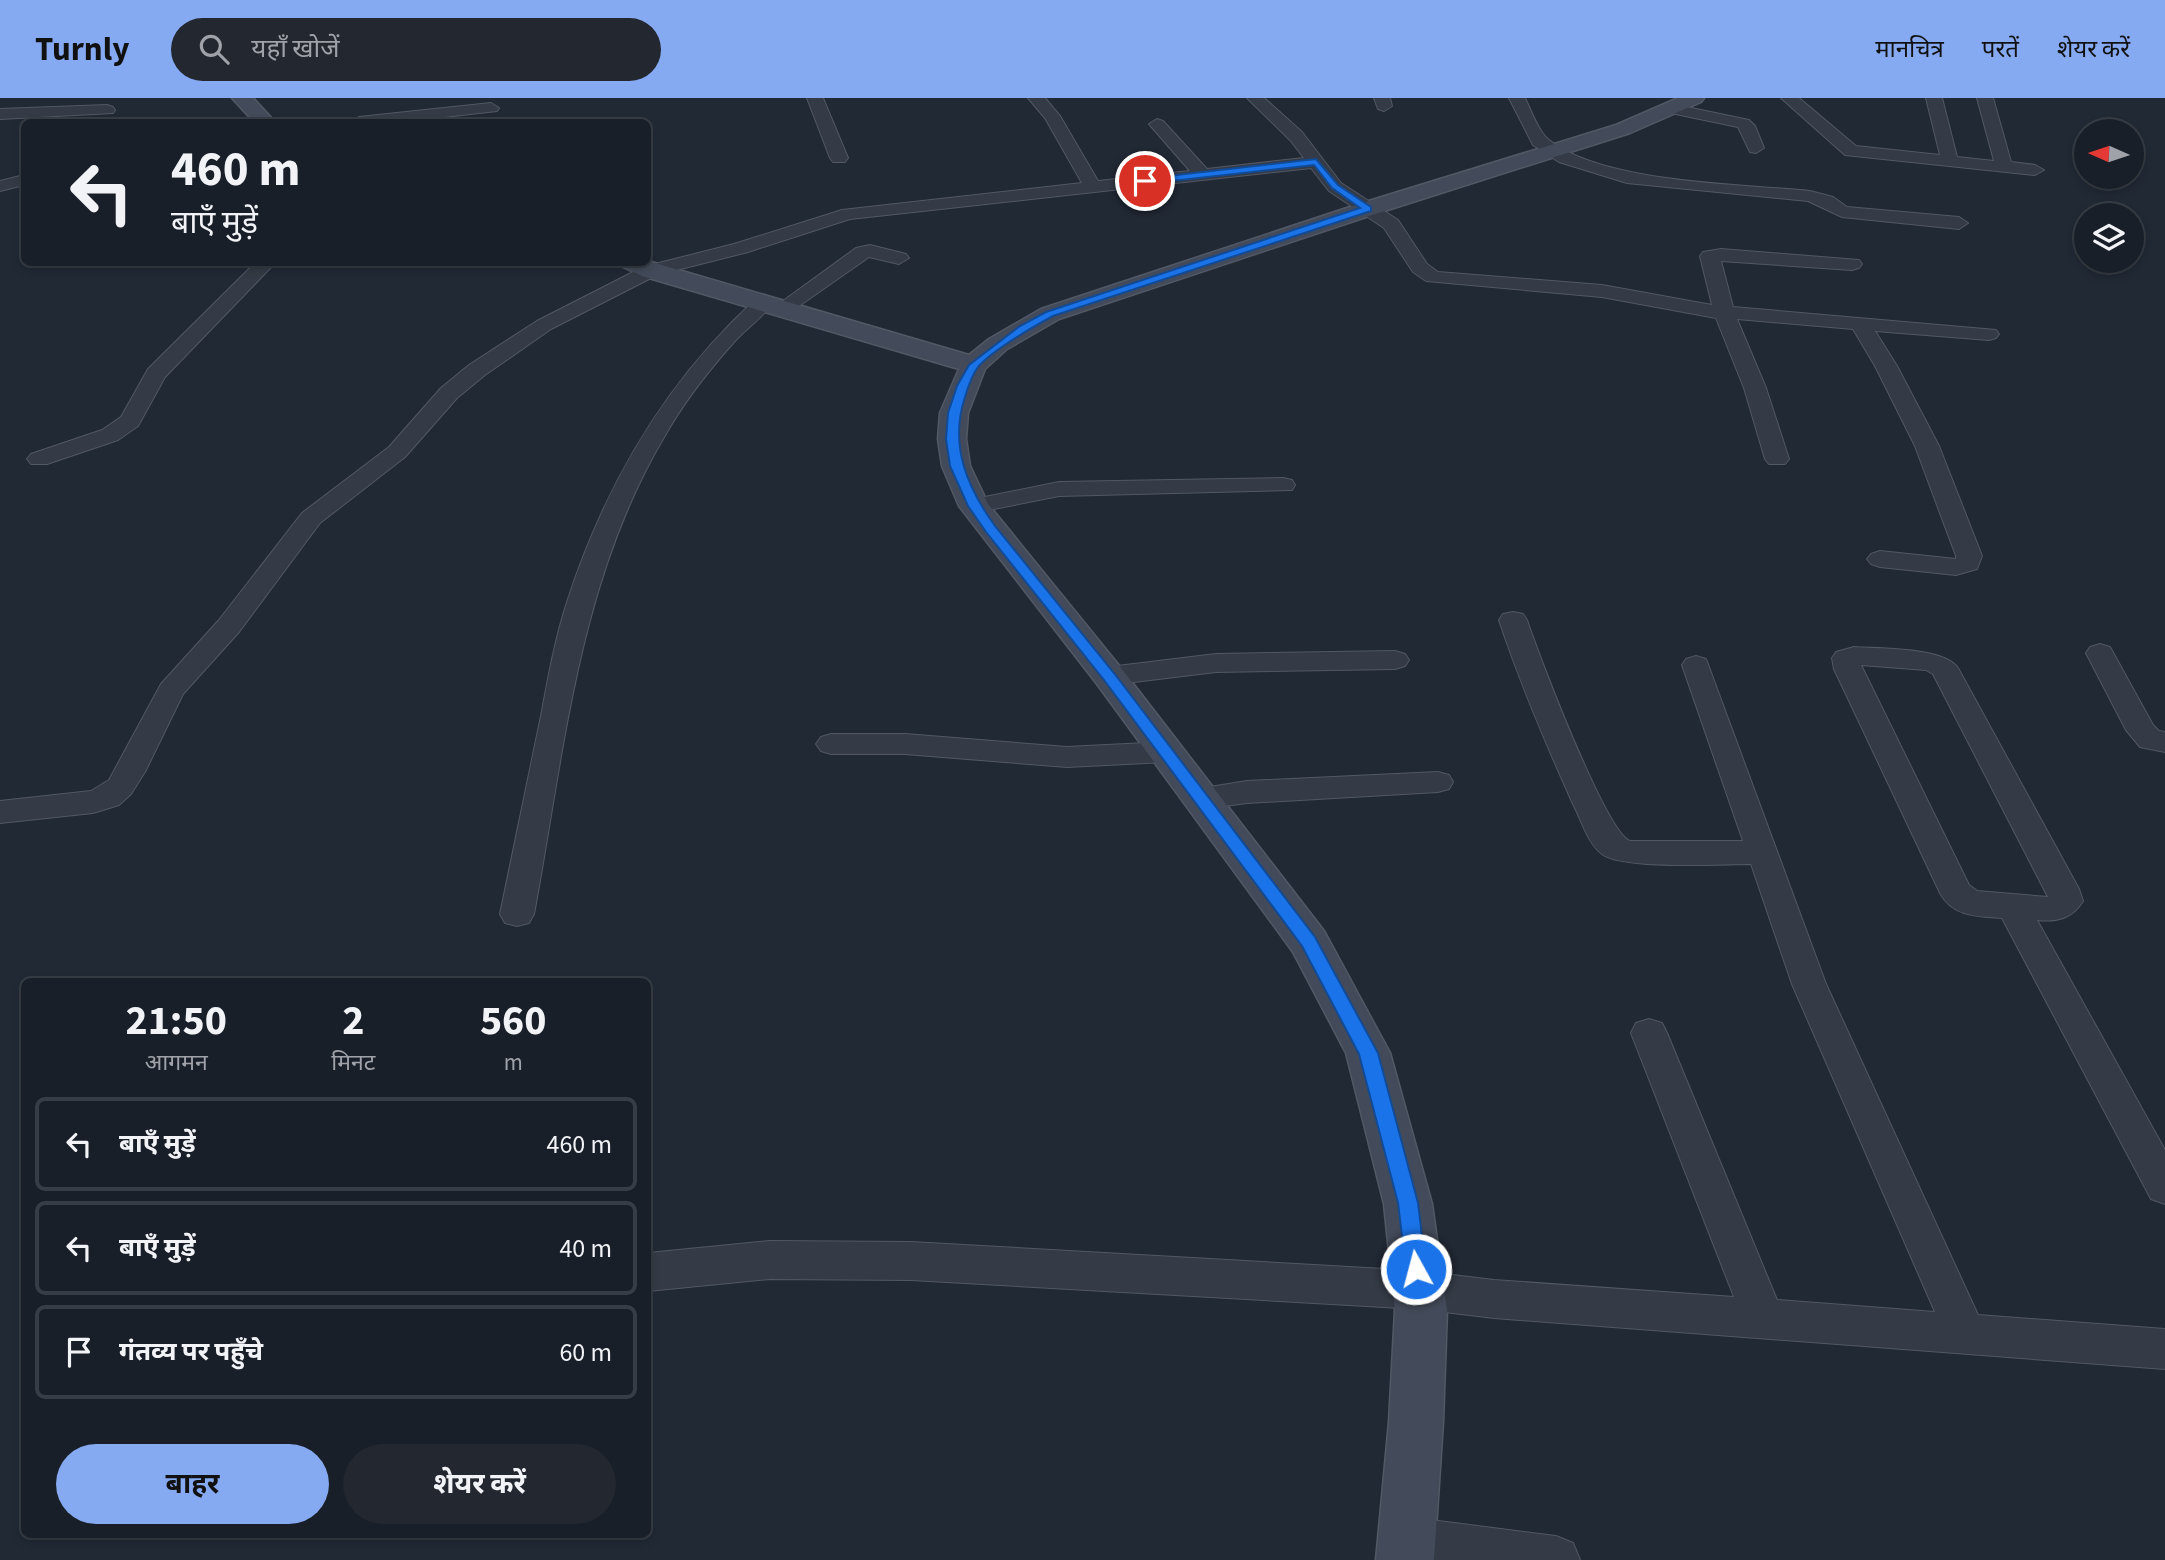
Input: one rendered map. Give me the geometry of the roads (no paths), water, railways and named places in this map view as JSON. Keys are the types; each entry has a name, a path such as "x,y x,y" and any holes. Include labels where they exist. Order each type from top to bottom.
{"street":[{"path":"0,103 20,98"},
{"path":"242,98 262,119"},
{"path":"816,98 839,158"},
{"path":"1255,98 1296,136 1335,187 1391,224 1420,268 1433,277 1592,290 1724,312 1989,334"},
{"path":"1517,98 1539,141 1558,155 1633,179 1810,196 1826,201 1842,212 1959,223"},
{"path":"1789,98 1852,151 2035,170"},
{"path":"1934,98 1950,161"},
{"path":"1965,98 1985,99 2004,167"},
{"path":"1040,103 1093,187"},
{"path":"360,115 491,108"},
{"path":"1556,1560 1434,1549 1416,1422 1421,1310 1408,1203 1368,1053 1224,795 1166,752 1129,673 993,501 956,466 952,439 954,413 962,386 974,365 998,344 1050,314 1558,155 1688,109 1746,125 1756,148"},
{"path":"0,114 107,110"},
{"path":"1157,124 1203,174"},
{"path":"651,265 741,248 848,214 1316,162"},
{"path":"0,186 21,181"},
{"path":"517,914 568,648 580,601 616,505 682,389 701,363 736,326 863,252 870,251 899,258"},
{"path":"1777,459 1755,388 1724,312 1710,259 1713,255 1852,264"},
{"path":"38,459 110,435 130,421 156,374 263,266"},
{"path":"0,812 93,802 108,797 120,787 171,690 229,626 311,518 327,503 397,452 449,393 477,370 641,267 974,365"},
{"path":"1860,324 1886,366 1927,446 1969,556 1968,564 1963,567 1881,559"},
{"path":"993,501 1059,489 1283,485"},
{"path":"1513,620 1532,679 1556,735 1603,833 1614,847 1630,852 1763,853"},
{"path":"2100,653 2141,730 2150,740 2165,743"},
{"path":"1854,656 1931,662 1944,668 2063,889 2066,901 2060,907 2012,906 1970,903 1951,887 1848,669 1846,658 1854,656"},
{"path":"1129,673 1266,659 1395,660"},
{"path":"1696,665 1809,984 1965,1333"},
{"path":"831,744 905,744 1068,757 1166,752"},
{"path":"1224,795 1438,782"},
{"path":"2012,906 2165,1187"},
{"path":"1649,1033 1763,1318"},
{"path":"651,1272 770,1260 911,1261 1419,1290 1480,1297 2165,1349"}]}
